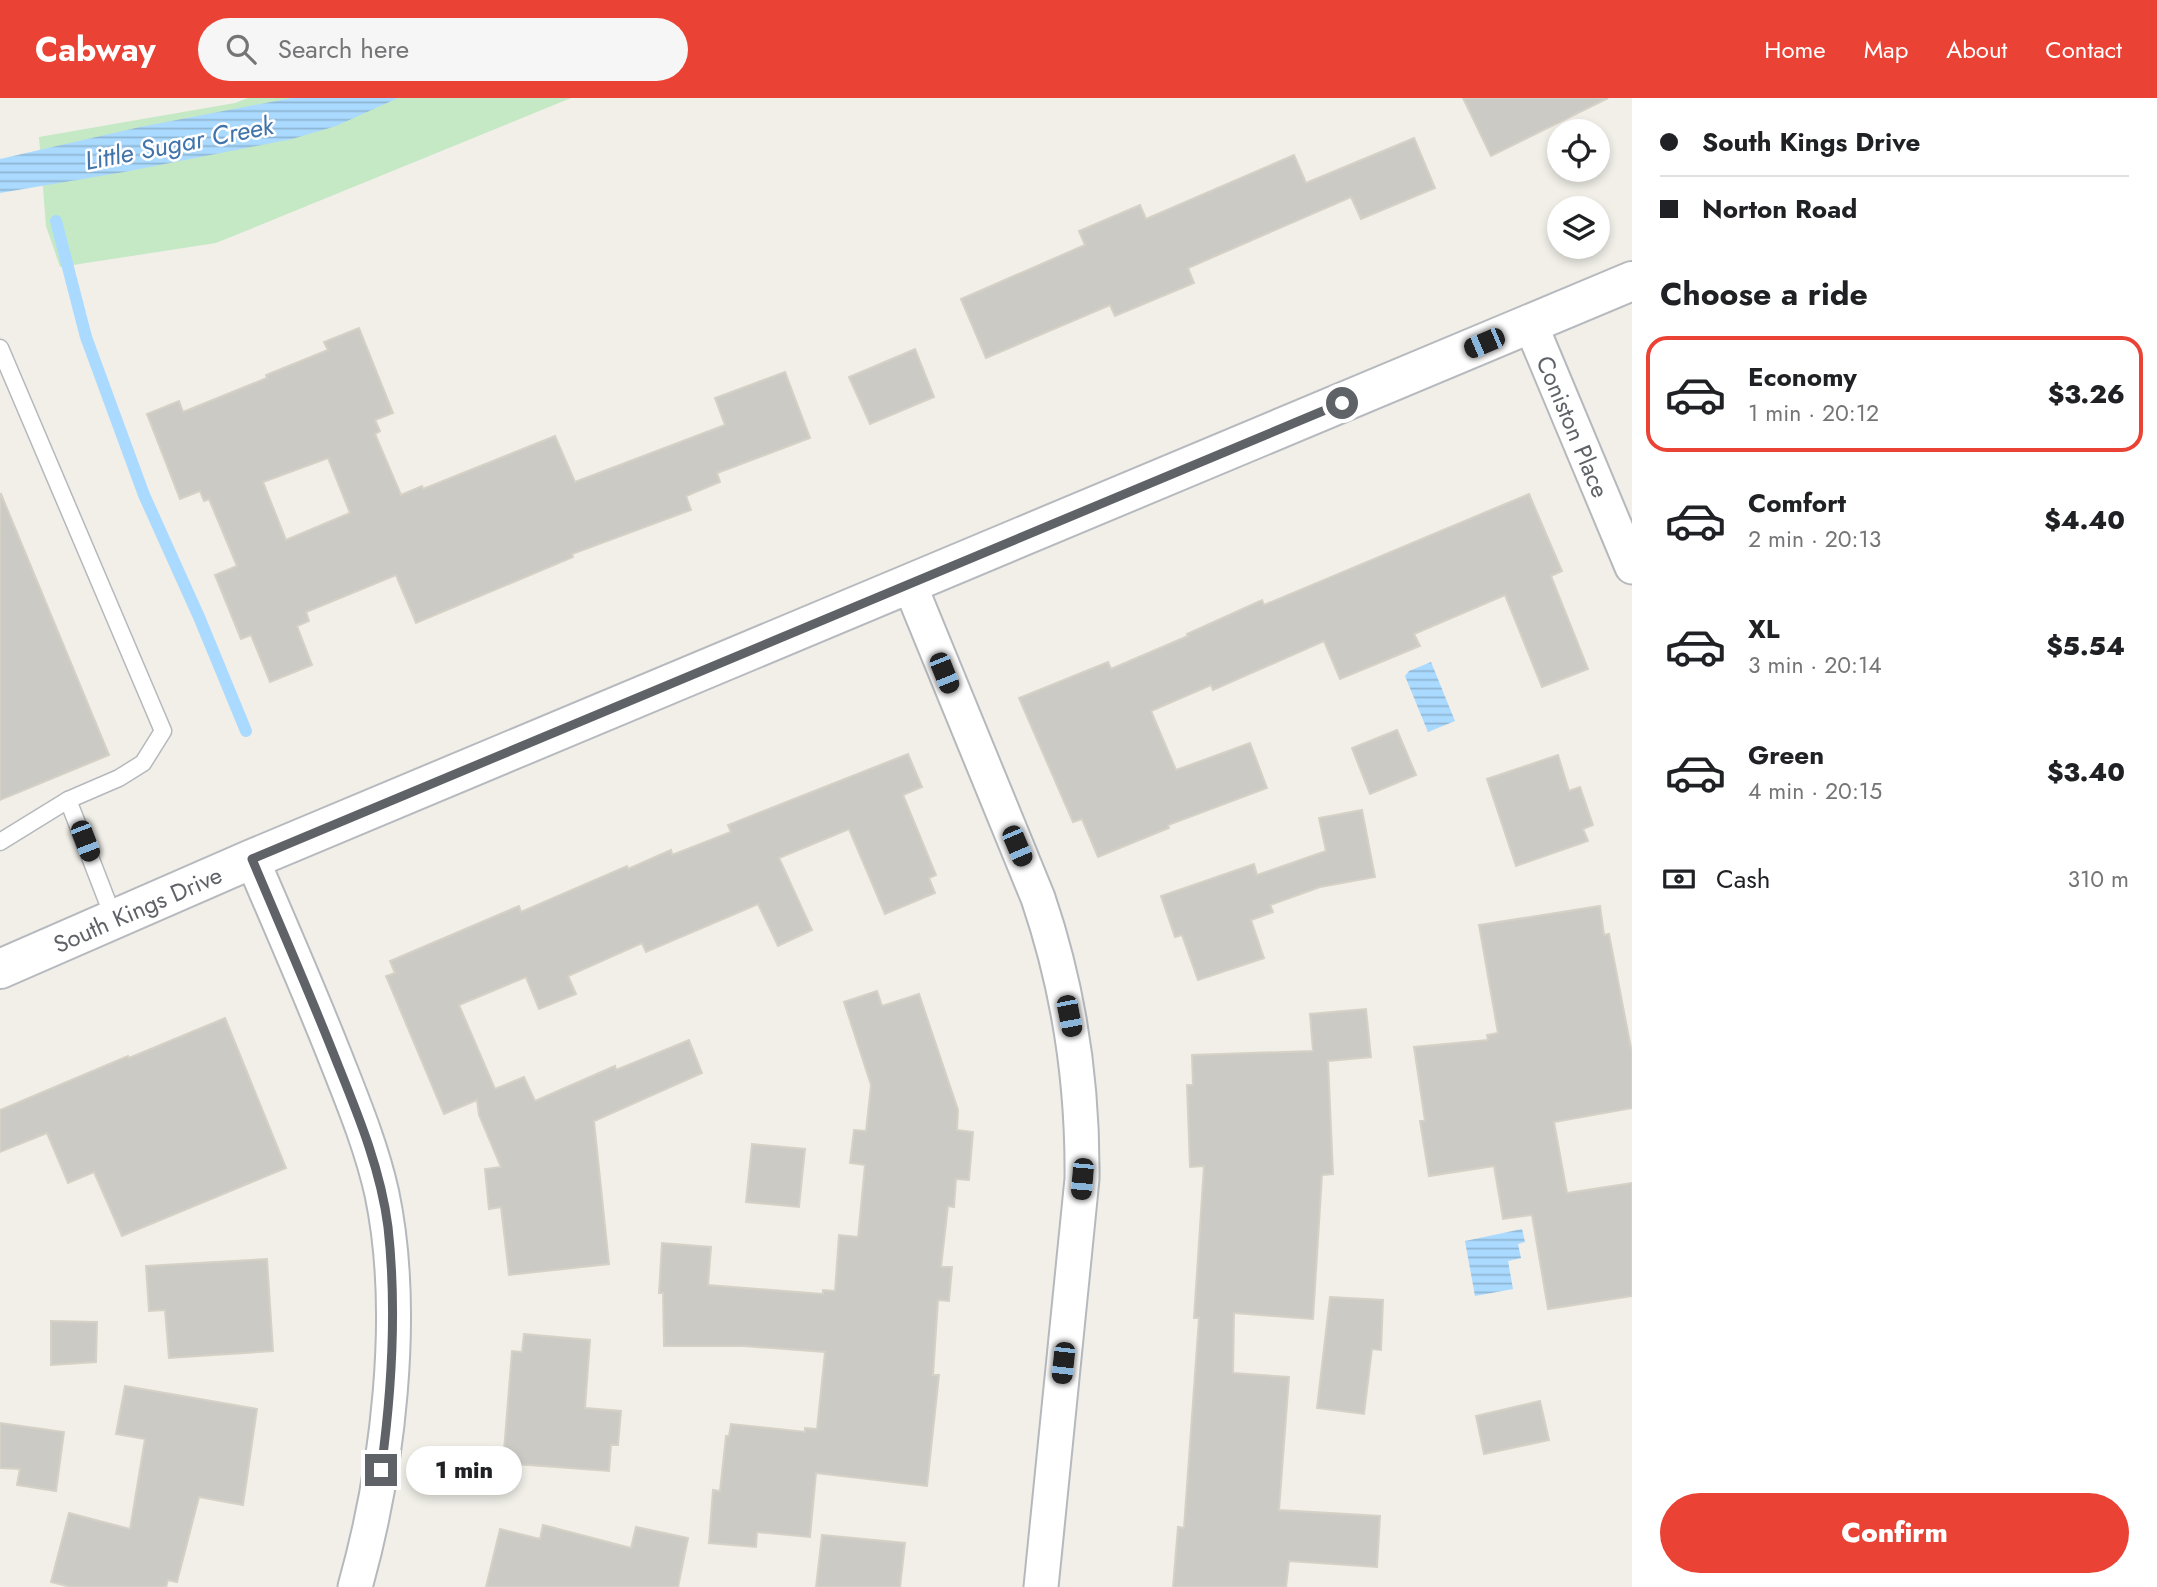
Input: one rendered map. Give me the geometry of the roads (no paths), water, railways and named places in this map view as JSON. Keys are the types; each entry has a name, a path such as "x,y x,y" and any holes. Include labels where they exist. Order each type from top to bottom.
{"street":[{"name":"South Kings Drive","path":"0,969 252,859 1632,281"},
{"name":"Coniston Place","path":"1530,323 1632,567"},
{"path":"909,583 1038,898 1054,950 1074,1044 1080,1104 1082,1179 1041,1587"},
{"path":"252,859 362,1124 374,1162 388,1226 392,1326 387,1416 376,1499 355,1587"}],"lane":[{"path":"0,348 163,731 143,763 118,778 68,800 0,842"},
{"path":"68,800 114,919"}],"water":[{"name":"Little Sugar Creek","path":"292,98 398,98 336,126 292,139 0,193 0,159 140,127"},
{"path":"1431,662 1455,721 1428,732 1405,676 1409,671"},
{"path":"1522,1229 1525,1242 1518,1244 1521,1258 1508,1261 1513,1289 1475,1296 1465,1241"}],"waterway":[{"path":"56,221 86,337 144,495 246,731"}]}
